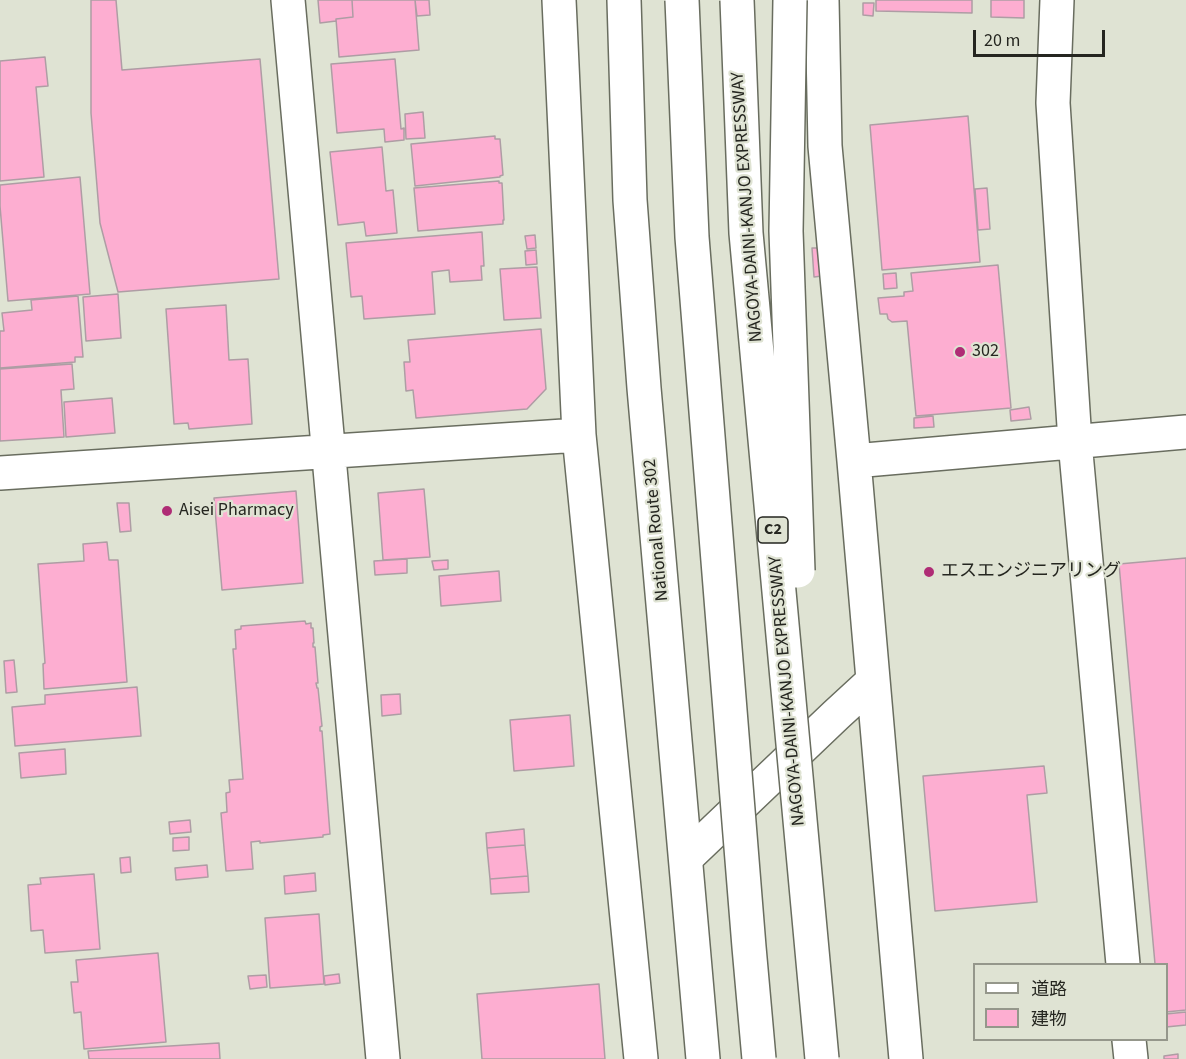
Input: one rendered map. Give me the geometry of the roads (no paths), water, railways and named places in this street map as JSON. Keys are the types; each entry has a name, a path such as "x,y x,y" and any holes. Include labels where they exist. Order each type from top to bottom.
{"main road":[{"path":"288,0 383,1059"},
{"path":"559,0 579,435 641,1059"},
{"name":"National Route 302","path":"624,0 630,200 644,388 687,856 703,1059"},
{"path":"682,0 692,237 748,947 759,1059"},
{"name":"NAGOYA-DAINI-KANJO EXPRESSWAY","path":"737,0 746,233 822,1059"},
{"path":"790,0 786,231 811,945"},
{"path":"822,0 825,146 906,1059"},
{"path":"1057,0 1053,103 1075,442 1123,963"},
{"path":"854,461 1186,432"},
{"path":"0,473 579,435"},
{"path":"687,856 873,681"},
{"path":"1129,1041 1131,1059"}],"place":[{"name":"302","path":"960,352"},
{"name":"Aisei Pharmacy","path":"167,511"},
{"name":"エスエンジニアリング","path":"929,572"}]}
